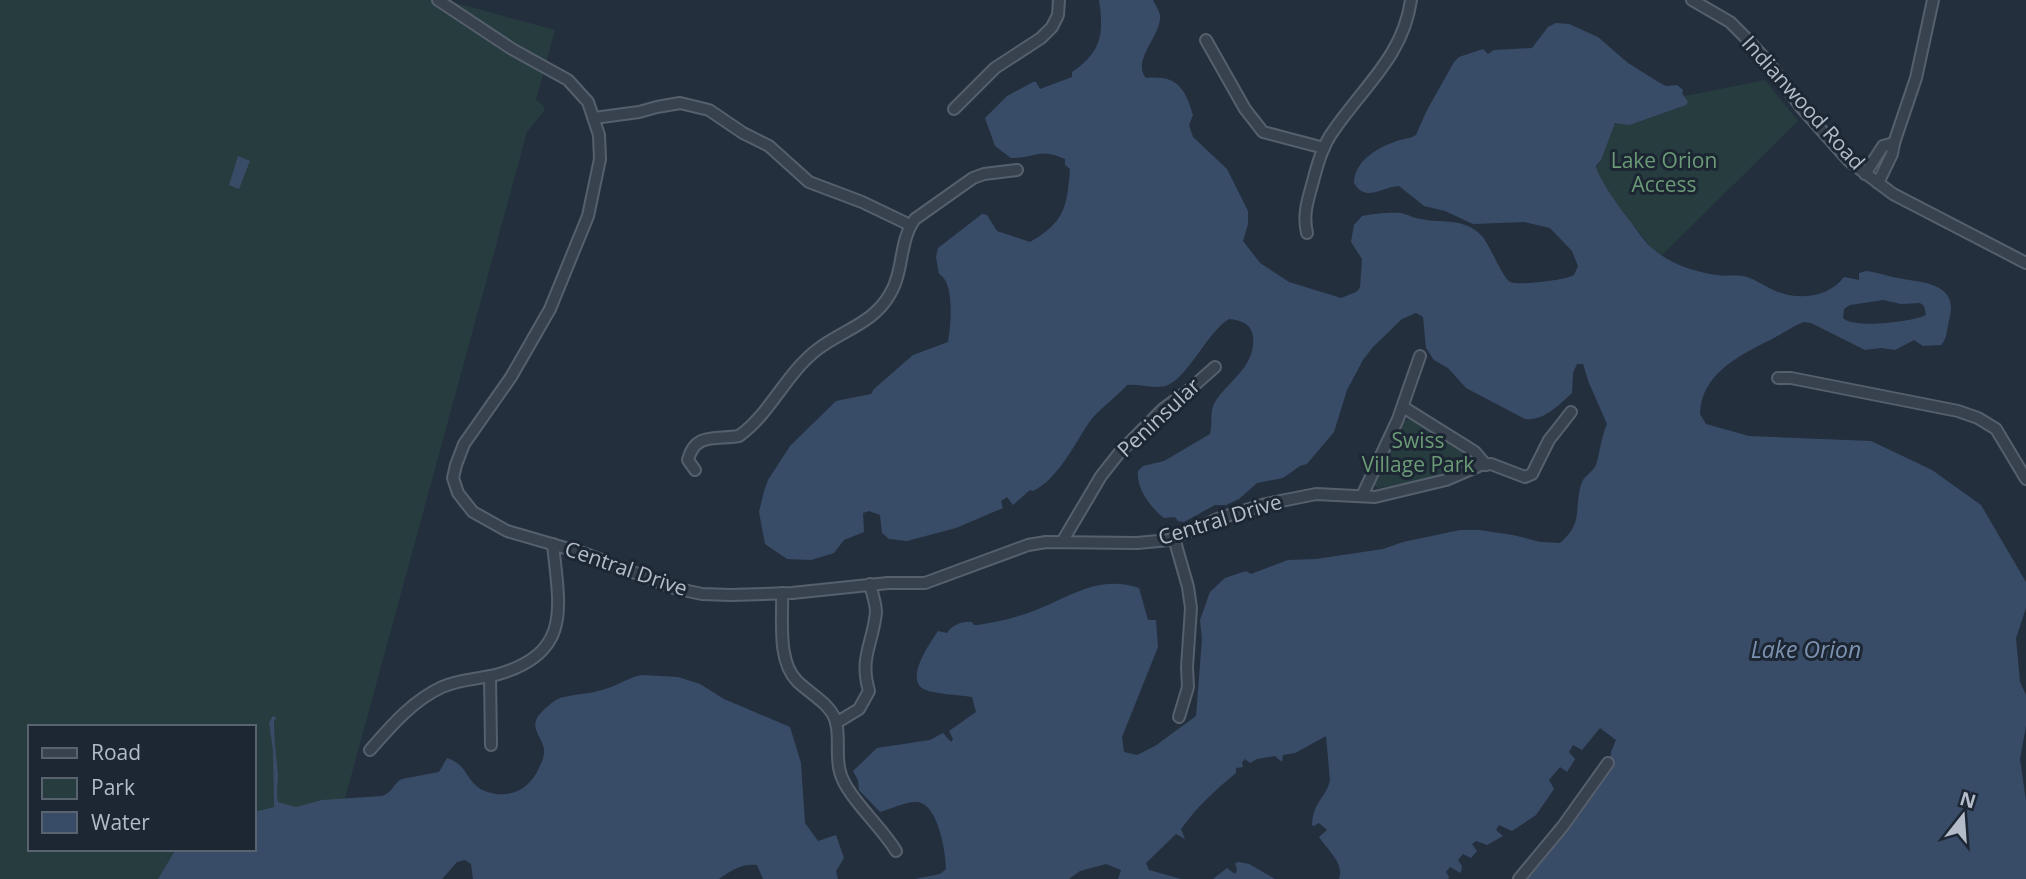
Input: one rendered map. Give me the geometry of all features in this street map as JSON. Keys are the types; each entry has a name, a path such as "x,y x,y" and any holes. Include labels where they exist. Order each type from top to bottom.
{"street":[{"name":"Central Drive","path":"438,0 512,50 568,80 588,102 599,135 600,159 588,216 550,309 517,366 464,444 453,478 458,493 473,512 507,531 586,554 674,588 702,594 782,593 870,584 925,583 1028,545 1062,542 1137,543 1174,538 1220,518 1290,499 1316,494 1375,497 1422,487 1486,465"},
{"path":"954,109 995,68 1041,38 1052,27 1058,15 1059,0"},
{"path":"1307,233 1304,215 1324,148 1334,129 1384,66 1403,31 1411,0"},
{"name":"Indianwood Road","path":"1692,0 1730,22 1746,38 1849,161 1865,174 1893,194 2026,263"},
{"path":"1878,183 1892,154 1916,78 1933,0"},
{"path":"1206,40 1245,109 1263,131 1324,148"},
{"path":"594,118 680,103 709,110 743,133 769,146 809,182 862,202 910,225"},
{"path":"1865,174 1884,146 1894,143"},
{"path":"695,470 688,460 695,443 703,439 729,438 744,432 808,357 871,317 881,307 898,279 910,225 915,219 973,178 1017,170"},
{"path":"1362,496 1386,449 1420,356"},
{"name":"Peninsular","path":"1062,542 1101,476 1120,452 1163,409 1215,368"},
{"path":"1778,378 1958,411 1978,418 1996,429 2026,479"},
{"path":"1402,407 1475,452 1486,465 1491,464 1525,477 1532,474 1549,440 1571,412"},
{"path":"1174,538 1191,608 1188,687 1179,717"},
{"path":"370,750 416,702 443,687 523,665 541,654 551,640 557,624 553,544"},
{"path":"836,723 859,709 869,691 865,676 865,656 876,611 870,584"},
{"path":"782,593 785,660 795,679 826,706 835,718 840,774 850,791 882,829 895,851"},
{"path":"490,676 491,745"},
{"path":"1519,879 1563,826 1608,763"}],"green space":[{"path":"0,0 445,0 555,30 536,100 545,110 527,132 323,879 0,879"},
{"name":"Lake Orion Access","path":"1765,80 1798,121 1662,255 1655,252 1618,207 1596,171 1613,126 1618,122 1630,125 1686,105 1685,96"},
{"name":"Swiss Village Park","path":"1408,419 1440,436 1469,458 1461,465 1439,475 1378,488 1375,486 1375,479 1402,424"}],"water":[{"name":"Lake Orion","path":"1099,0 1153,0 1160,15 1159,23 1144,55 1142,71 1146,78 1172,81 1183,90 1193,115 1189,125 1193,137 1227,169 1248,211 1248,224 1243,241 1260,263 1289,282 1341,298 1356,292 1360,288 1362,259 1351,242 1354,225 1362,216 1391,213 1453,222 1475,230 1482,236 1510,282 1542,282 1574,275 1578,266 1572,251 1550,228 1524,222 1473,224 1445,211 1424,206 1399,186 1369,193 1359,189 1354,183 1358,167 1370,155 1384,146 1416,135 1426,112 1459,57 1483,49 1488,54 1494,50 1532,48 1548,27 1556,23 1569,24 1598,37 1628,63 1660,83 1666,86 1677,85 1683,90 1688,102 1686,105 1630,125 1615,123 1601,160 1596,166 1618,206 1645,241 1660,254 1696,271 1747,277 1790,295 1820,294 1844,277 1859,280 1859,273 1866,271 1928,283 1944,291 1951,307 1947,334 1941,345 1923,346 1914,340 1895,350 1865,350 1804,322 1731,362 1706,389 1700,414 1706,424 1749,436 1871,441 1932,470 1981,505 2026,582 2026,608 2016,638 2020,682 2026,695 2026,726 2020,759 2026,801 2026,879 1527,879 1567,831 1587,799 1597,790 1610,764 1616,740 1600,728 1582,750 1573,745 1569,752 1575,759 1567,772 1560,767 1549,780 1554,789 1536,815 1512,831 1499,825 1496,830 1503,836 1487,845 1476,841 1472,844 1477,851 1471,858 1463,854 1458,860 1462,866 1461,873 1450,867 1446,872 1448,879 1339,879 1340,868 1319,837 1327,830 1319,823 1312,825 1317,805 1330,780 1326,736 1295,753 1283,755 1282,762 1275,756 1250,763 1245,759 1242,762 1243,767 1236,768 1236,773 1193,813 1181,829 1185,839 1176,834 1146,863 1149,870 1181,879 1118,879 1121,870 1106,864 1080,871 1069,879 915,879 940,874 946,869 942,841 935,819 924,805 917,802 880,812 859,790 853,771 877,748 930,740 943,733 951,742 953,739 949,731 976,712 972,697 932,692 918,683 921,659 938,631 947,633 955,625 965,622 978,625 1018,616 1096,586 1124,584 1139,588 1148,620 1156,620 1158,647 1122,737 1124,752 1137,755 1155,746 1196,716 1202,639 1200,620 1210,592 1225,578 1246,571 1251,574 1288,560 1316,559 1383,549 1460,530 1479,530 1540,542 1560,543 1576,521 1579,491 1585,477 1596,465 1607,424 1583,364 1577,364 1573,373 1572,393 1545,415 1525,419 1466,388 1448,368 1434,360 1426,348 1423,317 1416,313 1402,319 1363,360 1347,390 1334,432 1307,464 1283,478 1257,483 1239,499 1226,505 1215,505 1184,522 1175,517 1164,518 1145,497 1139,484 1138,471 1143,466 1164,461 1210,434 1213,406 1246,365 1253,347 1253,337 1248,326 1229,319 1173,382 1160,387 1127,385 1092,419 1065,461 1050,478 1013,505 1007,497 1001,501 1003,508 956,528 907,541 889,539 882,533 880,515 869,511 863,513 864,532 844,540 834,553 811,560 787,559 765,544 759,512 764,491 790,446 836,401 871,394 913,355 948,342 950,295 948,286 939,274 936,257 938,248 982,214 987,215 997,231 1030,242 1051,228 1062,212 1070,169 1065,165 1065,159 1043,153 1011,158 995,146 985,118 1007,96 1033,82 1036,82 1040,89 1072,77 1072,72 1090,57 1099,41","holes":["1883,300 1901,304 1920,303 1924,306 1926,315 1896,322 1870,324 1843,318 1844,309 1850,305"]},
{"path":"238,156 250,161 239,189 229,185"},
{"path":"642,675 678,677 700,684 724,699 790,727 801,763 805,823 818,841 836,835 844,858 836,871 838,879 763,879 757,865 747,865 719,879 473,879 471,864 465,860 457,862 442,879 158,879 175,851 256,851 256,812 274,807 273,751 269,722 273,716 277,718 274,720 278,802 296,807 322,800 382,796 402,779 439,772 447,758 460,765 479,788 493,794 509,794 529,783 541,763 544,749 535,724 546,708 560,698 602,690"},
{"path":"1235,863 1249,864 1275,879 1213,879 1227,868 1235,874"}]}
